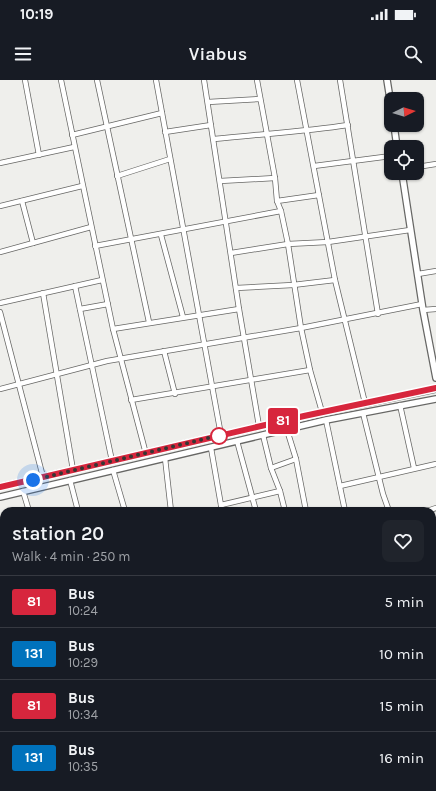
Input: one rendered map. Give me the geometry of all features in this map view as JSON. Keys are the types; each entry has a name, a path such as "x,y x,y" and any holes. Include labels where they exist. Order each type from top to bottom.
{"street":[{"path":"25,80 39,155"},
{"path":"61,80 113,329 146,454"},
{"path":"97,80 149,322"},
{"path":"156,80 221,435"},
{"path":"204,80 243,337 260,426"},
{"path":"257,80 275,178 277,201 281,211 288,244 301,328 310,370 322,412"},
{"path":"297,80 335,280 365,403"},
{"path":"340,80 354,162 364,237 378,314"},
{"path":"387,80 389,92"},
{"path":"208,102 260,99"},
{"path":"72,135 162,113"},
{"path":"165,132 211,125"},
{"path":"214,139 266,133 306,132 348,125"},
{"path":"0,163 74,147"},
{"path":"314,166 384,157"},
{"path":"118,176 170,159"},
{"path":"424,166 436,164"},
{"path":"220,181 275,178"},
{"path":"403,180 410,230 436,378"},
{"path":"0,200 1,206 82,186"},
{"path":"277,201 319,195"},
{"path":"22,201 33,243"},
{"path":"95,246 162,235 281,211"},
{"path":"0,252 91,227"},
{"path":"231,253 288,244 328,242 410,230"},
{"path":"162,235 183,317"},
{"path":"418,274 436,272"},
{"path":"0,303 102,280"},
{"path":"236,288 335,280"},
{"path":"76,286 112,461"},
{"path":"43,293 55,374 73,470"},
{"path":"80,309 108,304"},
{"path":"0,389 91,364 120,358 301,328 344,319 423,307 436,309"},
{"path":"113,329 149,322 239,309"},
{"path":"0,312 3,335 18,384 43,478"},
{"path":"164,351 175,394"},
{"path":"131,400 212,388 310,370"},
{"path":"0,487 146,454 260,426 436,388"},
{"path":"0,497 326,420 436,399"},
{"path":"400,405 414,468"},
{"path":"363,413 388,507"},
{"path":"326,420 344,507"},
{"path":"287,430 296,459 305,507"},
{"path":"263,435 271,468 280,490 284,507"},
{"path":"237,441 255,507"},
{"path":"211,448 221,505 280,490"},
{"path":"165,458 171,507"},
{"path":"271,468 296,459"},
{"path":"340,486 436,464"},
{"path":"113,470 124,507"},
{"path":"70,480 77,507"},
{"path":"23,491 28,507"}],"bus line":[{"name":"81","path":"0,487 304,416 436,388"}],"route":[{"path":"33,480 221,435 219,436"}]}
